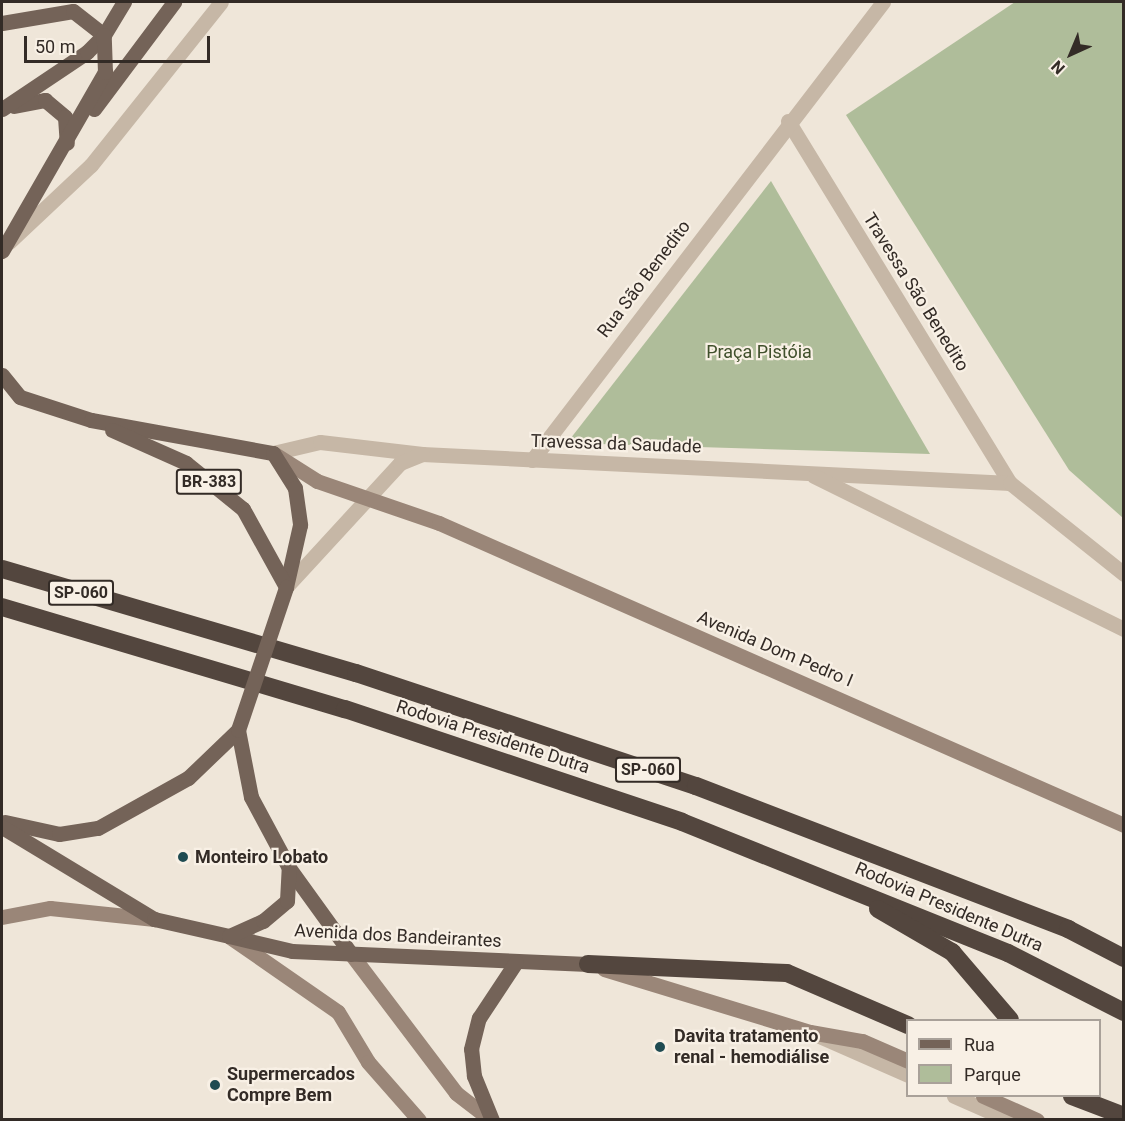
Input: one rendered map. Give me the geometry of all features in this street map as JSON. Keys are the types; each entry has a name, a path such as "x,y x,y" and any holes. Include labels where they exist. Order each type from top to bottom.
{"highway":[{"name":"Rodovia Presidente Dutra","path":"2,569 356,673 696,786 1068,929 1124,957"},
{"name":"Rodovia Presidente Dutra","path":"2,607 345,709 682,822 814,872 1008,953 1124,1012"},
{"path":"814,872 952,952 1009,1019"},
{"path":"588,964 787,973 906,1024"},
{"path":"1077,1097 1123,1116"}],"main road":[{"path":"21,17 52,2"},
{"path":"3,108 58,76 104,35 124,2"},
{"path":"67,145 174,2"},
{"path":"2,22 21,17 73,11 104,35"},
{"path":"3,249 67,145 105,72 104,35"},
{"path":"3,108 45,100 65,117 67,145"},
{"name":"BR-383","path":"2,375 20,397 91,420 186,463 243,509 286,587"},
{"name":"BR-383","path":"91,420 273,453"},
{"path":"2,821 59,834 98,828 188,778 237,730 286,587 300,525 295,488 273,453"},
{"name":"Avenida Dom Pedro I","path":"273,453 317,481 410,513 942,740 1124,825"},
{"path":"237,730 251,797 290,868 351,954 456,1093 492,1119"},
{"name":"Avenida dos Bandeirantes","path":"2,827 154,919 292,951 588,964 810,1032 862,1041 906,1061"},
{"path":"229,936 263,921 287,901 290,868"},
{"path":"2,917 50,908 154,919"},
{"path":"229,936 338,1012 368,1062 418,1119"},
{"path":"492,1119 474,1076 471,1049 479,1018 516,962"},
{"path":"988,1097 1037,1119"}],"street":[{"path":"3,249 91,165 221,2"},
{"name":"Rua São Benedito","path":"532,460 788,121 882,2"},
{"name":"Travessa São Benedito","path":"788,121 1010,483"},
{"name":"Travessa da Saudade","path":"273,453 320,442 422,454 1010,483"},
{"path":"286,587 400,463 422,454"},
{"name":"Travessa da Saudade","path":"808,473 1124,629"},
{"path":"1010,483 1124,574"},
{"name":"Avenida dos Bandeirantes","path":"810,1032 906,1074"},
{"path":"959,1097 1009,1119"}],"green space":[{"path":"1015,2 1123,2 1123,518 1069,470 846,115"},
{"name":"Praça Pistóia","path":"771,181 930,454 567,443"}],"place":[{"name":"Monteiro Lobato","path":"183,857"},
{"name":"Davita tratamento renal - hemodiálise","path":"660,1047"},
{"name":"Supermercados Compre Bem","path":"215,1085"}]}
